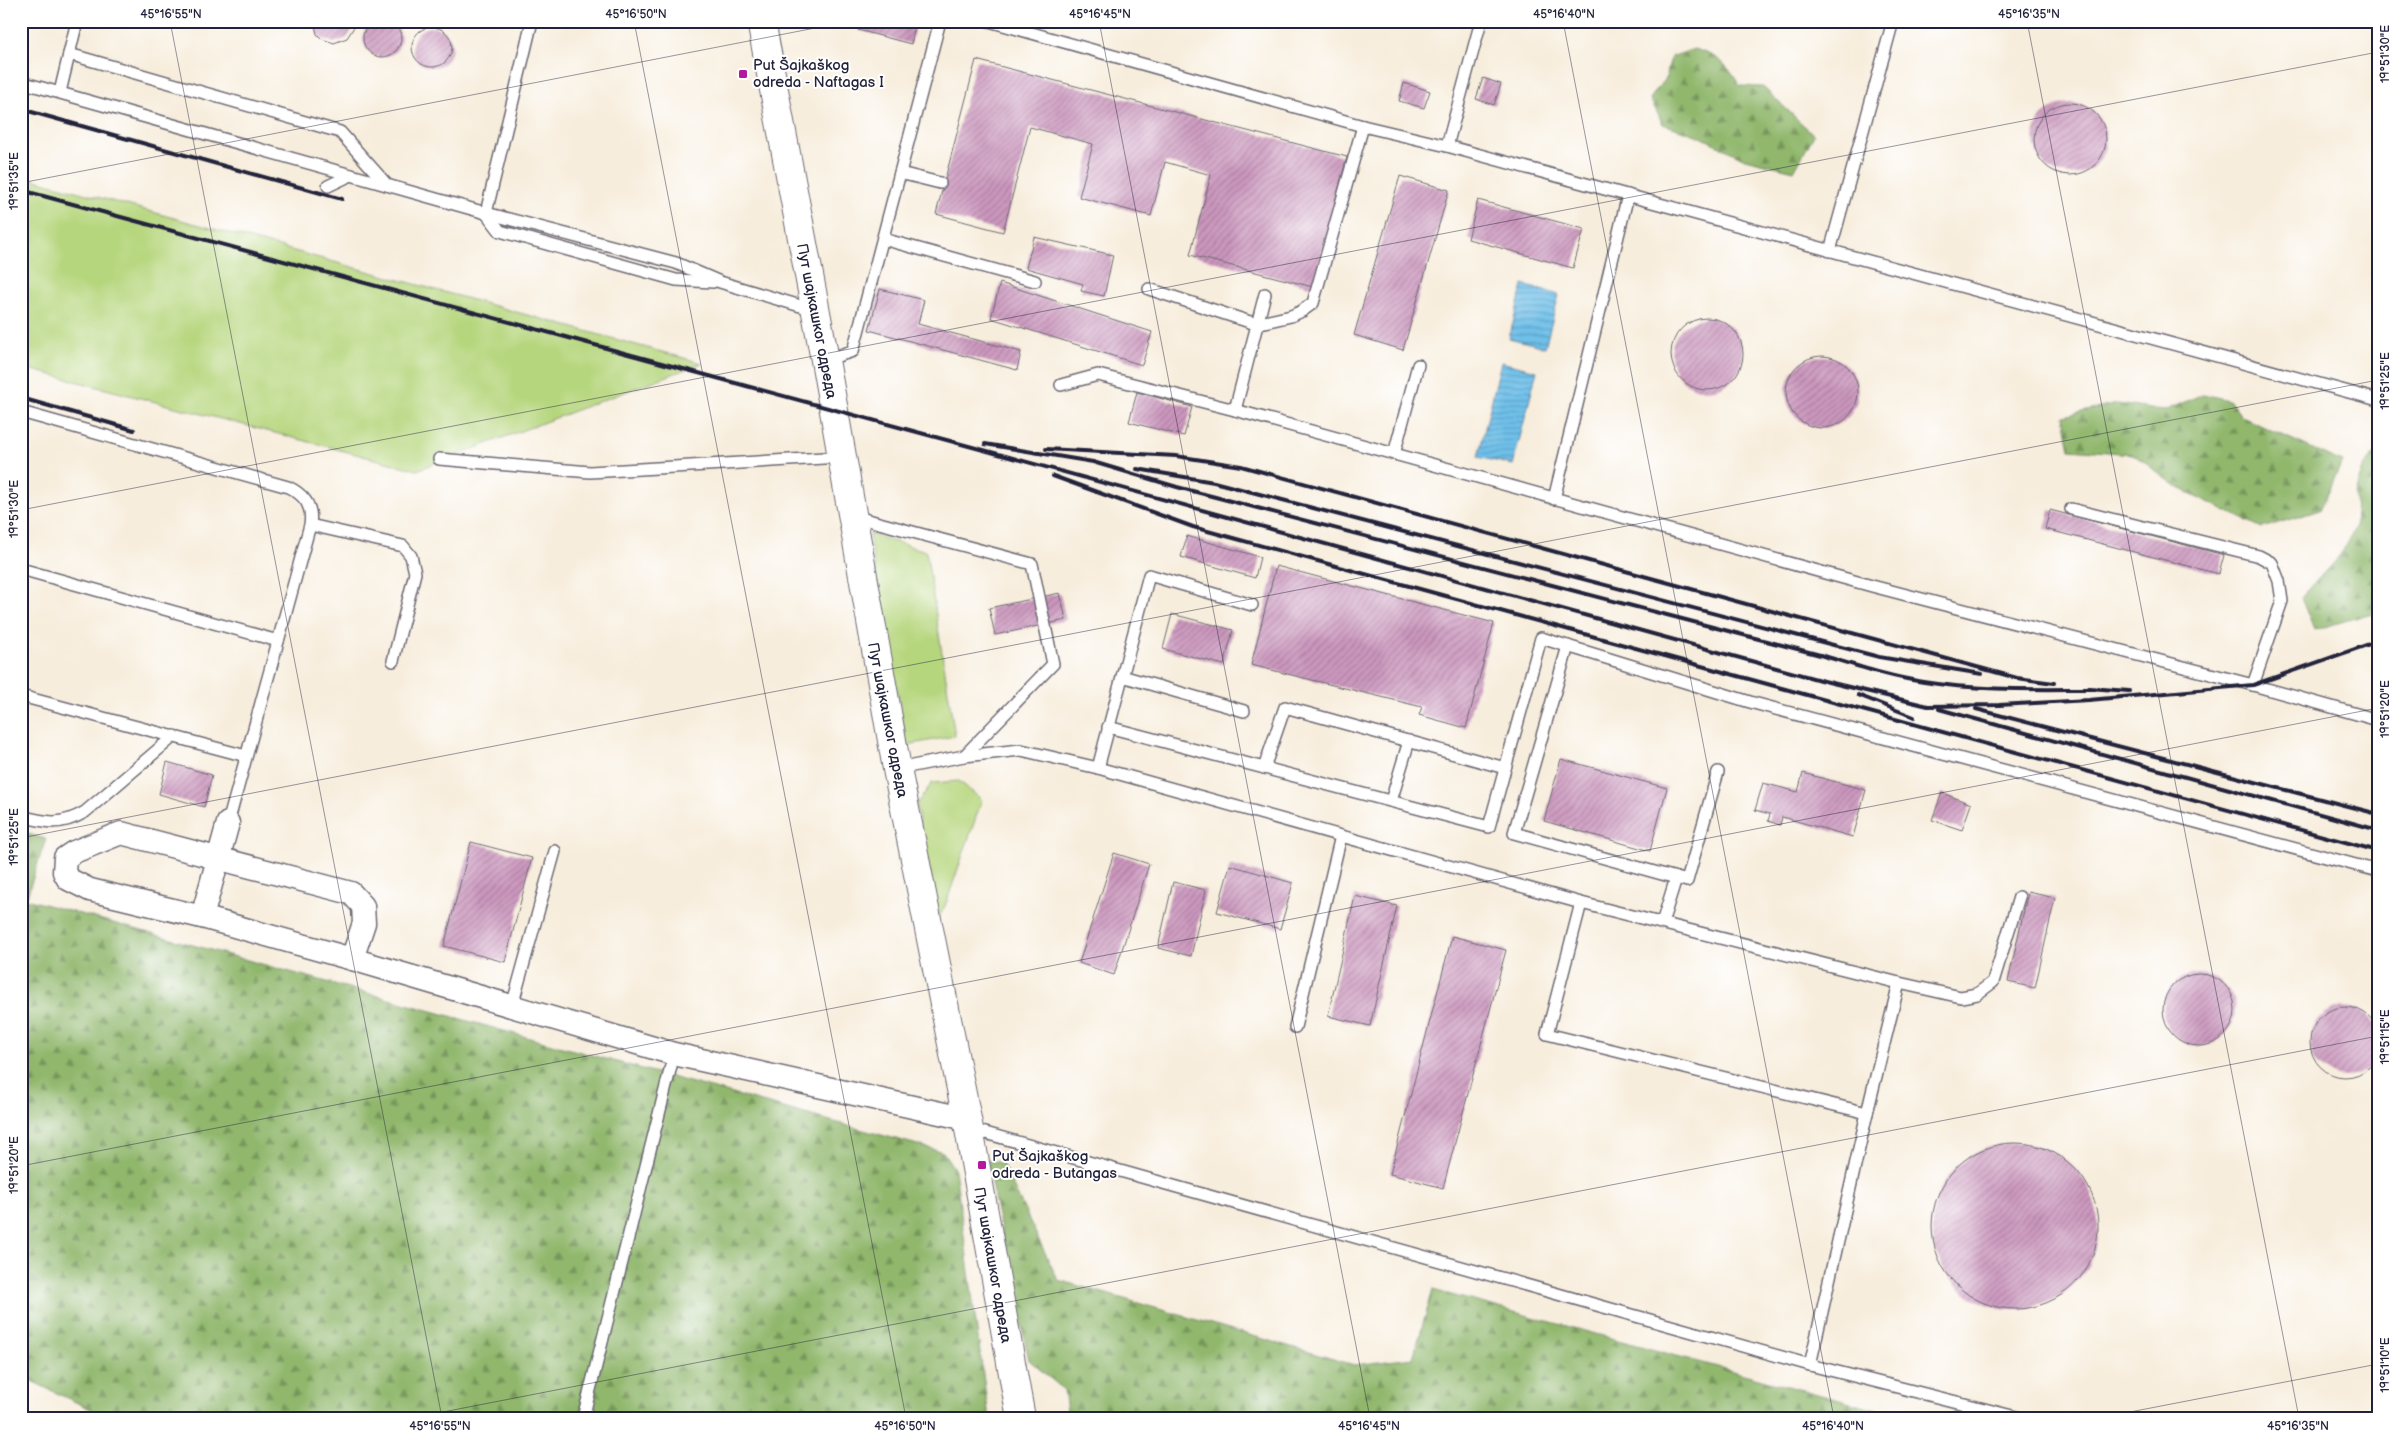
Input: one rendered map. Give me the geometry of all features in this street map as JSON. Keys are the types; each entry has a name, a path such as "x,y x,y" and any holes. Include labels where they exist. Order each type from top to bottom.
{"street":[{"name":"Пут шајкашког одреда","path":"761,21 816,310 896,769 968,1124 1021,1418"},
{"path":"202,917 228,823"},
{"path":"352,959 364,923 363,906 351,892 218,860 121,833 74,852 65,858 64,872 68,879 76,884 352,959 674,1054 968,1124"}],"lane":[{"path":"60,92 77,21"},
{"path":"486,213 532,21"},
{"path":"825,360 852,352 940,21"},
{"path":"989,21 1363,126 1448,146 2378,400"},
{"path":"1448,146 1481,21"},
{"path":"1830,251 1892,21"},
{"path":"69,54 340,132 387,186"},
{"path":"21,82 387,186 676,262 720,282 816,310"},
{"path":"1148,288 1256,324 1291,316 1313,303 1363,126"},
{"path":"900,173 940,184"},
{"path":"328,186 351,175"},
{"path":"1554,499 1628,196"},
{"path":"486,213 500,231 676,280 720,282"},
{"path":"882,239 1035,281"},
{"path":"1235,410 1264,294"},
{"path":"1394,454 1418,365"},
{"path":"1061,384 1098,375 1235,410 1872,586 2253,685 2378,720"},
{"path":"21,412 288,487 302,494 307,503 311,516 310,525 228,823"},
{"path":"440,459 590,472 841,457"},
{"path":"2071,509 2259,556 2272,563 2279,581 2282,601 2253,685"},
{"path":"851,515 1032,564 1053,664 964,756"},
{"path":"310,525 403,546 412,556 415,573 393,661"},
{"path":"21,569 278,641"},
{"path":"1098,768 1149,575 1252,604"},
{"path":"1108,728 1489,827 1541,638 1750,702 2378,871"},
{"path":"1568,646 1514,833 1686,881 1718,772"},
{"path":"1122,676 1244,710"},
{"path":"21,696 246,756"},
{"path":"1264,768 1285,707 1506,768"},
{"path":"21,816 42,822 70,820 85,812 174,736"},
{"path":"1391,801 1409,742"},
{"path":"896,769 964,756 1021,750 1098,768 1581,902 1961,997 1977,994 1993,982 2019,897"},
{"path":"1295,1027 1341,836"},
{"path":"512,1006 555,851"},
{"path":"1662,923 1676,878"},
{"path":"1581,902 1547,1034 1867,1113"},
{"path":"1810,1365 1867,1113 1899,983"},
{"path":"583,1418 674,1054"},
{"path":"968,1124 1810,1365 2020,1418"}],"green space":[{"path":"1694,49 1716,58 1726,66 1740,86 1763,87 1814,135 1794,171 1745,159 1699,136 1663,124 1650,99 1666,77 1671,57"},
{"path":"21,176 702,363 417,470 21,367"},
{"path":"2203,394 2229,400 2242,417 2342,462 2320,510 2262,528 2179,488 2133,454 2070,449 2064,416 2118,404 2164,411"},
{"path":"2378,449 2378,574 2374,588 2372,613 2314,630 2301,598 2339,556 2356,527 2355,493 2363,468"},
{"path":"869,534 926,551 955,736 907,745"},
{"path":"959,781 982,800 945,906 939,917 916,805 932,783"},
{"path":"21,832 46,839 26,899 943,1152 955,1170 989,1418 109,1418 21,1376"},
{"path":"986,1160 1002,1163 1058,1280 1354,1365 1413,1358 1433,1290 1906,1418 1068,1418 1064,1390 1029,1360"}],"water":[{"path":"1523,285 1559,295 1545,347 1509,338"},
{"path":"1501,362 1537,371 1513,465 1478,457"}],"building":[{"path":"382,19 396,24 401,38 396,52 382,57 368,52 363,38 368,24"},
{"path":"314,21 354,21 354,27 347,38 334,43 322,39 317,34"},
{"path":"860,21 916,21 911,44 858,30"},
{"path":"428,27 436,27 443,30 449,36 452,47 449,58 443,64 436,67 428,67 421,64 415,58 412,51 412,43 415,36 421,30"},
{"path":"976,60 1347,157 1313,287 1190,255 1211,175 1165,162 1151,216 1079,197 1093,144 1030,127 1003,232 936,214"},
{"path":"1483,78 1501,84 1494,105 1476,99"},
{"path":"1404,83 1430,91 1424,108 1399,101"},
{"path":"2070,103 2090,109 2100,119 2106,139 2100,159 2090,169 2070,175 2050,169 2040,159 2034,139 2040,119 2050,109"},
{"path":"1400,176 1449,190 1403,350 1354,335"},
{"path":"1478,200 1584,229 1573,268 1468,239"},
{"path":"1034,237 1113,255 1104,296 1081,291 1083,284 1026,268"},
{"path":"1000,283 1152,332 1142,365 991,318"},
{"path":"880,289 924,300 918,324 1021,352 1017,370 869,330"},
{"path":"1707,318 1727,324 1737,334 1743,354 1737,374 1727,384 1707,390 1687,384 1677,374 1671,354 1677,334 1687,324"},
{"path":"1822,356 1842,362 1852,372 1858,392 1852,412 1842,422 1822,428 1802,422 1792,412 1786,392 1792,372 1802,362"},
{"path":"1137,392 1192,407 1184,436 1129,422"},
{"path":"2050,510 2224,555 2219,574 2045,529"},
{"path":"1187,536 1260,557 1255,578 1181,557"},
{"path":"1276,566 1494,623 1466,728 1419,715 1422,707 1251,665"},
{"path":"1060,593 1066,620 995,635 989,608"},
{"path":"1172,614 1233,630 1224,665 1163,649"},
{"path":"1561,759 1667,788 1650,851 1544,821"},
{"path":"167,762 212,775 204,807 159,794"},
{"path":"1803,773 1866,790 1853,837 1782,817 1780,825 1768,821 1770,814 1755,810 1763,783 1798,792"},
{"path":"1942,793 1971,804 1962,830 1932,820"},
{"path":"471,842 532,858 505,962 444,946"},
{"path":"1114,853 1149,864 1114,975 1079,963"},
{"path":"1230,865 1293,883 1280,929 1217,912"},
{"path":"1173,882 1206,890 1191,956 1158,948"},
{"path":"2028,892 2055,898 2035,988 2008,982"},
{"path":"1355,896 1397,906 1370,1026 1328,1016"},
{"path":"1452,936 1506,950 1443,1188 1390,1174"},
{"path":"2199,974 2219,980 2229,990 2235,1010 2229,1030 2219,1040 2199,1046 2179,1040 2169,1030 2163,1010 2169,990 2179,980"},
{"path":"2352,1007 2365,1013 2374,1022 2378,1028 2380,1042 2378,1056 2370,1067 2359,1075 2338,1077 2331,1075 2320,1067 2312,1056 2310,1035 2312,1028 2320,1017 2331,1009"},
{"path":"2023,1143 2047,1149 2074,1167 2092,1194 2097,1210 2097,1242 2092,1258 2074,1285 2061,1295 2039,1306 2007,1309 1983,1303 1962,1290 1951,1279 1935,1250 1932,1218 1938,1194 1951,1173 1962,1162 1991,1146"}],"railway":[{"path":"21,109 342,199"},
{"path":"21,190 1002,455 1820,680 1928,706 1999,705 2089,700 2253,685 2378,641"},
{"path":"21,398 134,430"},
{"path":"985,444 1093,462 1177,487 1899,677 1966,687 2095,689"},
{"path":"1046,449 1176,456 1241,466 2017,678 2054,683"},
{"path":"1137,469 1214,482 1879,657 1982,674"},
{"path":"1053,476 1193,527 2378,851"},
{"path":"2089,688 2129,691"},
{"path":"1858,695 1914,717"},
{"path":"1939,709 2378,830"},
{"path":"1976,709 2378,814"}],"place":[{"name":"Put Šajkaškog odreda - Naftagas I","path":"743,74"},
{"name":"Put Šajkaškog odreda - Butangas","path":"982,1165"}]}
